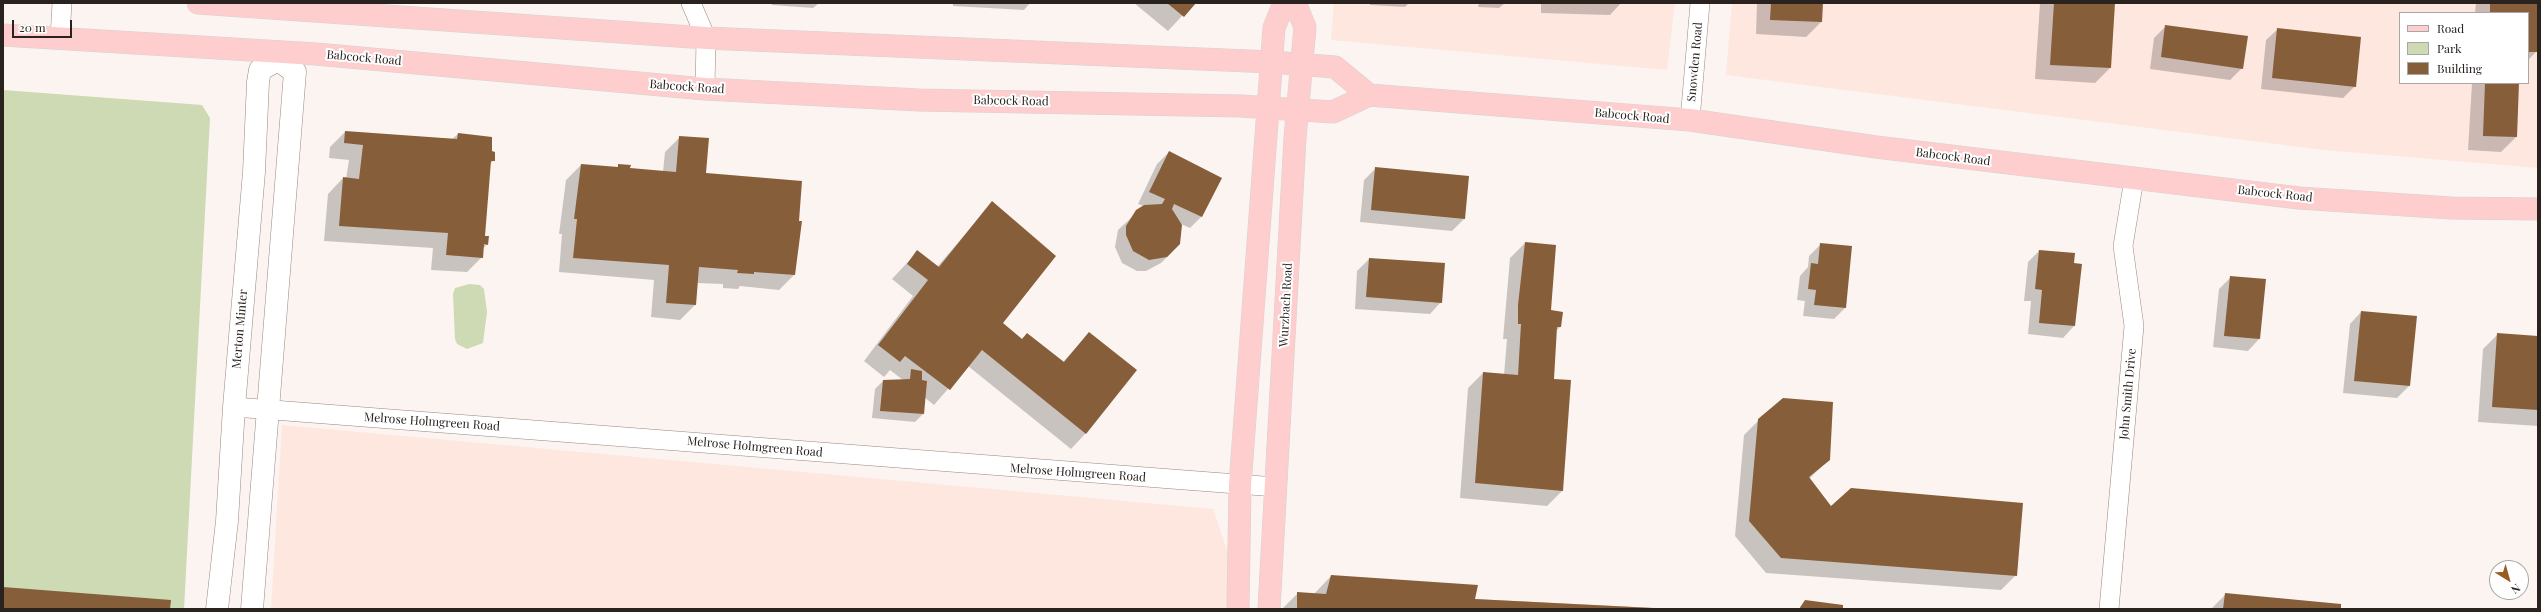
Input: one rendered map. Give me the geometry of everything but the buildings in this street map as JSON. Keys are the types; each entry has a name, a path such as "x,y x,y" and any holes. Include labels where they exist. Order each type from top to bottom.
{"main road":[{"path":"198,3 706,38 1303,64 1335,67 1369,95"},
{"path":"1238,609 1240,485 1274,28 1284,3"},
{"name":"Wurzbach Road","path":"1269,609 1298,110 1305,27 1295,3"},
{"name":"Babcock Road","path":"3,35 60,38 705,89 919,100 1269,108 1333,112 1369,95 1690,120 1876,147 2299,198 2451,208 2538,209"}],"street":[{"path":"60,38 62,3"},
{"path":"691,3 706,38 705,89"},
{"name":"Snowden Road","path":"1690,120 1700,3"},
{"path":"252,609 295,72 278,56"},
{"name":"Merton Minter","path":"217,609 227,521 234,407 254,172 258,82 260,70 278,56"},
{"name":"John Smith Drive","path":"2109,609 2134,326 2123,246 2134,179"},
{"name":"Melrose Holmgreen Road","path":"234,407 267,411 1276,487"}],"shaded area":[{"path":"1334,3 1675,3 1667,70 1331,40"},
{"path":"1732,3 2538,3 2538,168 2324,150 1726,75"},
{"path":"282,425 1213,509 1230,559 1227,609 271,609"}],"green space":[{"path":"3,90 202,105 210,118 184,609 3,609"},
{"path":"469,284 480,285 484,289 487,312 483,343 467,349 457,344 455,339 453,294 455,288"}]}
